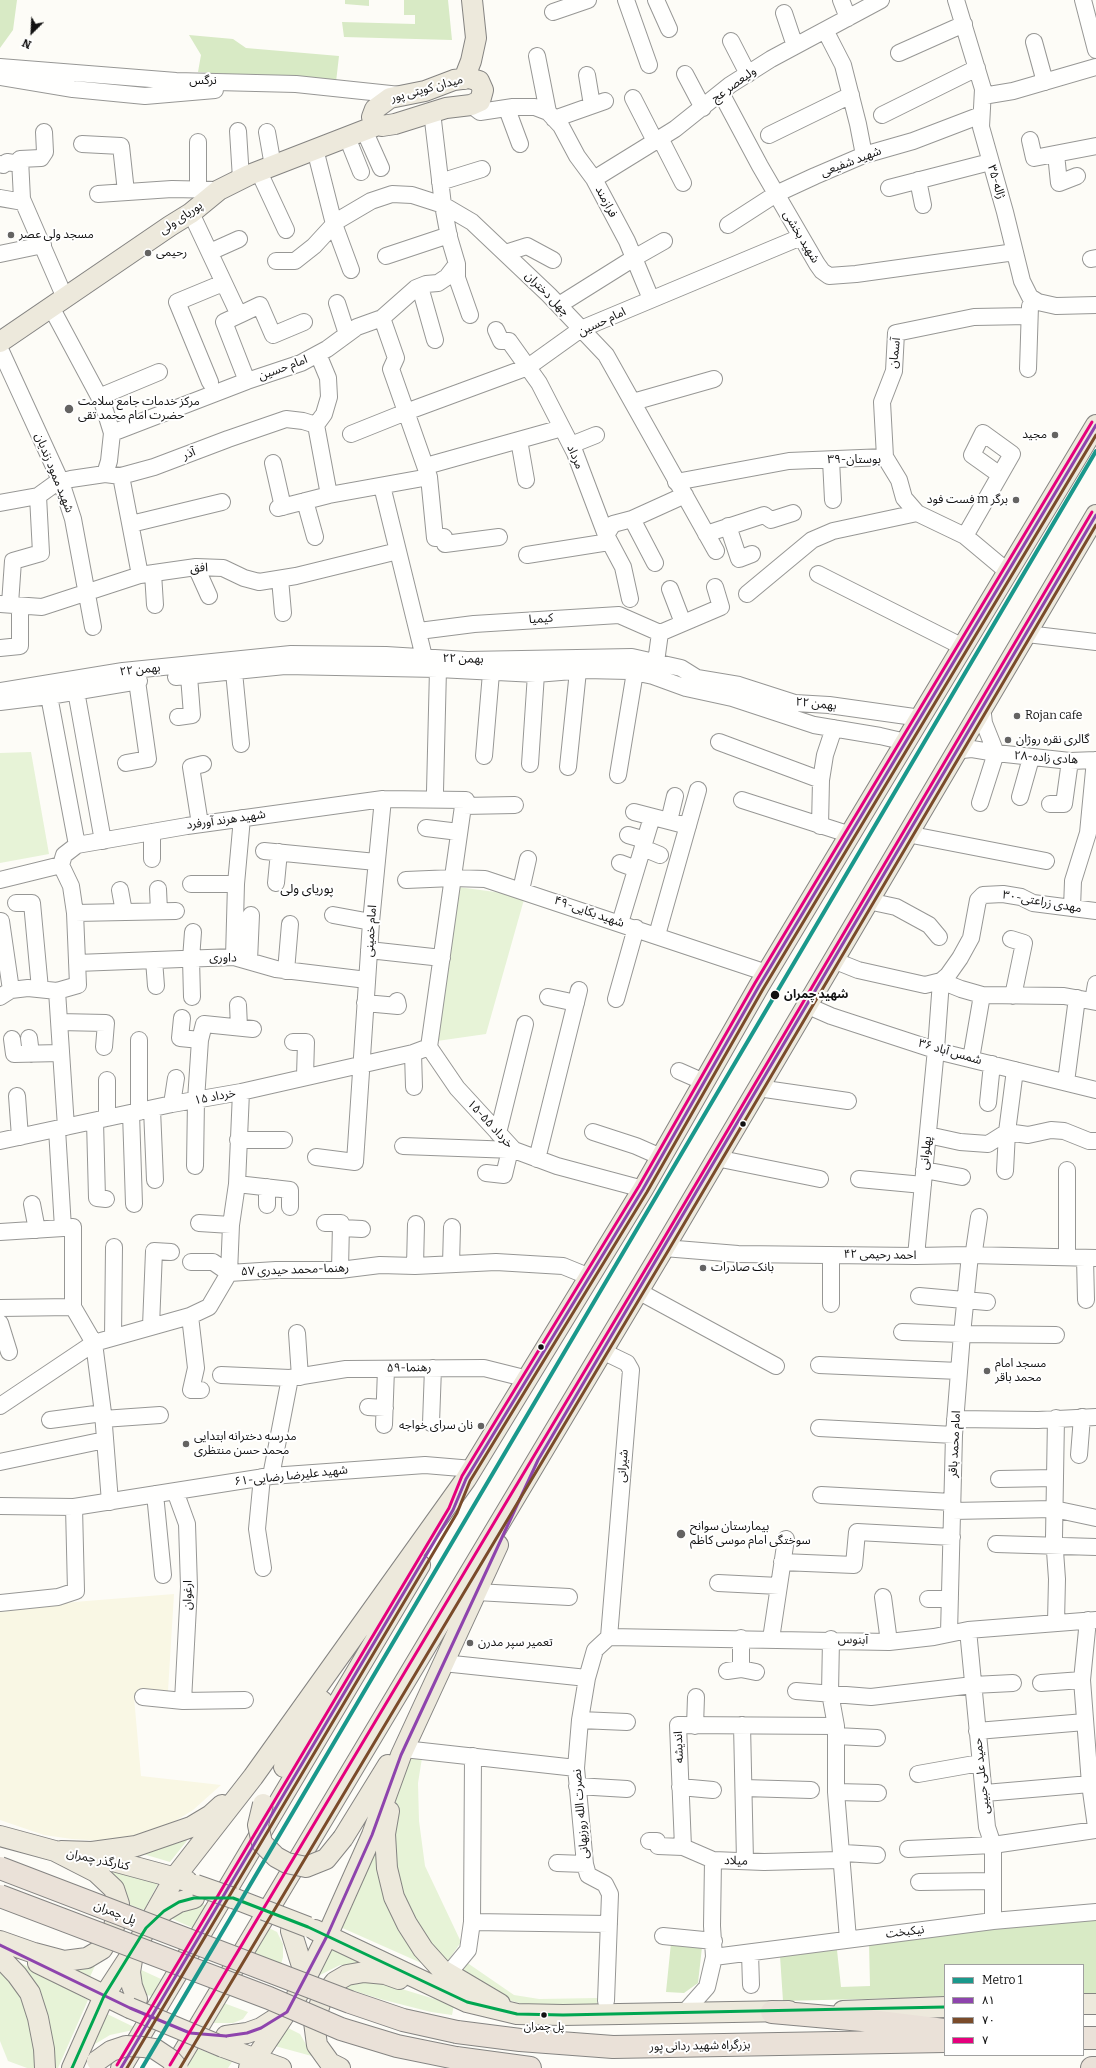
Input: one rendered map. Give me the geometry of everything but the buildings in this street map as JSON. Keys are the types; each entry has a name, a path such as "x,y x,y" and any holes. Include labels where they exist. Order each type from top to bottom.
{"highway":[{"name":"پل چمران","path":"0,1868 350,2002 403,2020 457,2032"},
{"name":"پل چمران","path":"0,1896 269,1998 342,2029 397,2046 456,2058 530,2068"},
{"path":"772,2012 862,2020 944,2030"},
{"name":"بزرگراه شهید ردانی پور","path":"457,2032 536,2042 613,2047 944,2041"},
{"path":"1084,2038 1096,2038"}],"main road":[{"path":"464,79 471,61 476,38 472,0"},
{"path":"476,38 481,48 483,70 482,87"},
{"name":"میدان کویتی پور","path":"464,79 479,81 482,87 483,90 480,101 471,105 432,112 395,124 363,131 374,122 372,117 375,109 390,98 406,96 438,88 454,80 464,79"},
{"name":"پوریای ولی","path":"0,342 191,213 219,190 258,172 363,131"},
{"path":"72,2068 104,1996 134,1950 175,1877 253,1777 369,1617 469,1474 643,1189 767,973 1096,425"},
{"path":"174,2068 492,1532 538,1460 664,1248 982,706 1090,533 1096,515"},
{"path":"252,2064 287,2012 327,1936 372,1835 403,1752 538,1460"},
{"path":"121,2068 453,1510 469,1474"},
{"path":"369,1617 263,1804 258,1825 262,1843 276,1857 287,1863 306,1867 326,1859 343,1838 421,1712"},
{"path":"403,1752 385,1834 387,1868 394,1897 407,1924 423,1949 441,1969 517,2014"},
{"path":"55,1851 92,1852 136,1846 185,1829 211,1815 253,1777"},
{"name":"کنارگذر چمران","path":"0,1836 55,1851 113,1861 175,1877 196,1891"},
{"path":"0,1941 34,1953 64,1961 87,1958 102,1949 106,1943 113,1931 119,1904 114,1889 96,1872 55,1851"},
{"path":"146,1928 169,1908 196,1891 232,1898 264,1910 300,1929 327,1936 467,2002"},
{"path":"300,1929 302,1966 300,1989"},
{"path":"0,1944 104,1996 134,2004 170,2025 190,2033 225,2041 252,2064 281,2068"},
{"path":"134,1950 130,1972 134,2004"},
{"path":"0,1957 17,1974 30,1993 41,2033 45,2068"},
{"path":"340,2068 330,2063 317,2045 314,2022 322,1998 335,1982 347,1975 364,1972 385,1974 467,2002 517,2014 563,2016 944,2007"},
{"path":"1084,2004 1096,2004"},
{"path":"225,2041 261,2028 287,2012"},
{"path":"94,2064 111,2051 126,2046 143,2046 155,2049 170,2059 178,2068"}],"street":[{"path":"553,12 588,0"},
{"path":"626,0 649,65"},
{"path":"656,0 669,29"},
{"path":"841,0 848,18"},
{"name":"ولیعصر عج","path":"594,179 658,140 748,74 795,46 881,0"},
{"name":"۳۵-ژاله","path":"956,0 983,89 981,127 1022,281 1030,297"},
{"path":"1083,0 1093,26 1096,50"},
{"path":"784,13 795,46"},
{"path":"899,53 964,24"},
{"path":"825,30 843,65 864,155"},
{"path":"731,41 748,74"},
{"path":"1034,42 1045,82"},
{"path":"537,56 551,115"},
{"name":"نرگس","path":"0,67 154,80 296,84 406,96"},
{"path":"983,96 1012,91 1096,67"},
{"path":"882,115 977,68"},
{"path":"685,74 703,108"},
{"path":"471,105 480,112 535,107 551,115 599,103 587,75"},
{"name":"نرگس","path":"0,77 73,89 145,96 225,89 278,90 351,95 380,104"},
{"name":"شهید بخشی","path":"721,93 801,237 822,272 829,276 864,274 1015,252"},
{"path":"769,135 851,95"},
{"path":"633,98 683,183"},
{"path":"507,109 520,144"},
{"path":"432,112 443,205 457,264 457,278 470,315"},
{"name":"فرازمند","path":"551,115 561,126 577,156 594,179 627,241 651,299"},
{"name":"شهید شفیعی","path":"728,224 776,194 864,155 913,141 981,115"},
{"path":"238,131 286,230"},
{"path":"363,131 381,168"},
{"path":"361,172 363,131"},
{"path":"44,132 45,152 41,158 20,159 23,202 43,245 58,302 112,433 109,461 105,474"},
{"path":"258,172 267,132"},
{"path":"1030,140 1034,158 1096,146"},
{"path":"198,142 198,189"},
{"path":"82,144 121,146 126,192"},
{"path":"315,149 334,224 351,270"},
{"path":"1056,154 1058,183 1077,176"},
{"path":"0,164 3,165 7,162 20,164"},
{"path":"889,188 990,162"},
{"path":"440,182 482,169"},
{"path":"918,180 923,205"},
{"path":"98,194 198,189 219,190"},
{"name":"چهل دختران","path":"276,260 295,261 314,246 334,224 366,204 392,194 412,195 443,205 472,222 558,305 606,355 716,550"},
{"path":"0,198 23,202"},
{"path":"191,213 239,315"},
{"path":"386,256 449,235"},
{"name":"امام حسین","path":"352,434 406,412 528,367 582,329 801,237"},
{"path":"210,252 239,239"},
{"path":"558,305 664,241"},
{"path":"0,254 43,245"},
{"path":"505,253 527,246 553,260"},
{"name":"امام حسین","path":"112,433 246,381 301,363 318,354 357,327 382,318 420,287 438,283 447,277 457,264"},
{"path":"210,373 177,302 223,283"},
{"path":"420,287 436,332"},
{"path":"1028,369 1030,297 1038,302 1056,306 1096,305"},
{"path":"246,381 224,322 261,302 273,335 304,322"},
{"path":"337,303 347,334"},
{"name":"آسمان","path":"885,457 882,402 894,371 896,333 974,317 1029,316"},
{"path":"382,318 396,358 391,369 427,472 435,538 444,537 445,544 499,537"},
{"name":"مرداد","path":"496,330 501,341 509,341 539,383 571,445 608,538 623,567 630,599"},
{"name":"شهید ممود زندیان","path":"0,349 61,482 73,519 93,627"},
{"path":"318,354 328,378 330,398 324,414 316,425 330,495"},
{"path":"98,396 159,372"},
{"path":"632,402 714,379"},
{"name":"آذر","path":"61,482 105,474 121,476 154,467 286,419 303,420 316,425"},
{"path":"273,463 281,507 330,495 382,486 519,440 562,428"},
{"path":"965,536 1000,475 1012,454 983,433 972,455 1000,475"},
{"path":"571,445 596,435"},
{"path":"519,440 526,480"},
{"name":"۳۹-بوستان","path":"608,538 614,524 632,519 681,489 789,461 885,457 899,480 904,498 917,513 965,536 1008,572"},
{"path":"831,460 834,500"},
{"path":"121,476 131,524 155,606"},
{"path":"0,503 38,496 61,482"},
{"path":"382,486 424,657"},
{"path":"0,648 20,646 10,604 13,561 41,553 38,496"},
{"path":"305,501 315,537"},
{"path":"131,524 222,502"},
{"path":"706,534 764,515 771,520 793,513"},
{"path":"747,594 812,540 833,531 917,513"},
{"path":"632,519 655,563"},
{"path":"728,526 739,559 752,554"},
{"path":"527,555 608,538"},
{"name":"افق","path":"10,604 42,607 146,574 196,567 223,568 244,578 259,582 398,551"},
{"path":"196,567 208,596"},
{"path":"818,574 963,647"},
{"path":"280,578 283,613"},
{"path":"656,662 660,633 722,607 715,587"},
{"path":"670,590 683,623"},
{"name":"کیمیا","path":"418,631 474,624 619,615 660,633"},
{"path":"1027,634 1096,642"},
{"name":"۲۲ بهمن","path":"0,691 123,671 292,654 424,657 467,660 632,657 681,668 697,678 739,685 795,703 875,711 921,718"},
{"name":"۲۲ بهمن","path":"0,702 49,696 137,681 285,666 438,669 491,673 536,674 578,671 635,672 653,676 686,688 732,698 814,725 870,734 906,742"},
{"path":"435,791 438,669"},
{"path":"568,768 578,671"},
{"path":"234,672 241,744"},
{"path":"618,775 635,672"},
{"path":"484,756 491,673"},
{"path":"530,764 536,674"},
{"path":"178,716 192,715 189,676"},
{"path":"126,763 148,759 137,681"},
{"path":"76,691 103,841"},
{"path":"1,921 5,994 40,989 57,991 78,985 75,913 71,886 61,865 64,855 77,845 49,696"},
{"path":"980,803 996,753 984,723 982,706"},
{"path":"870,734 880,725 875,711"},
{"path":"820,826 822,780 825,755 834,728"},
{"path":"719,742 822,780"},
{"name":"۲۸-هادی زاده","path":"953,756 962,750 972,749 1032,758 1070,761 1095,760"},
{"path":"1020,797 1032,758"},
{"path":"1072,908 1073,881 1092,833 1095,760"},
{"path":"1050,804 1064,804 1070,761"},
{"path":"200,824 191,767 203,764"},
{"path":"657,936 698,790"},
{"path":"669,821 675,796"},
{"name":"شهید هرند آورفرد","path":"77,845 200,824 383,799 515,805"},
{"name":"امام خمینی","path":"316,1157 355,1162 371,922 383,799"},
{"path":"742,800 850,835"},
{"path":"429,1047 464,803"},
{"path":"634,812 688,826"},
{"path":"620,923 652,817"},
{"path":"242,818 236,884 242,959"},
{"path":"426,828 459,832"},
{"path":"152,832 152,859"},
{"path":"907,834 1046,861"},
{"path":"628,835 660,855"},
{"path":"276,883 272,852 376,862"},
{"path":"521,890 528,859"},
{"path":"620,863 636,869"},
{"path":"0,880 61,865"},
{"name":"۴۹-شهید بکایی","path":"406,880 453,878 485,879 636,928 767,973"},
{"path":"191,884 236,884"},
{"path":"120,890 124,912"},
{"path":"158,890 159,911"},
{"name":"۳۰-مهدی زراعتی","path":"941,980 956,963 971,938 978,900 983,895 1003,894 1021,896 1033,903 1096,911"},
{"path":"868,901 896,907 929,926 939,937"},
{"path":"16,903 32,902 40,989"},
{"path":"75,913 176,910"},
{"path":"242,959 251,915"},
{"path":"333,915 371,922"},
{"path":"286,971 290,924"},
{"path":"616,999 636,928"},
{"path":"192,997 191,958 193,932"},
{"path":"1011,939 1024,943 1013,996"},
{"path":"369,950 442,958"},
{"name":"داوری","path":"77,963 191,958 242,959 286,971 367,980"},
{"path":"154,960 156,986"},
{"path":"833,960 858,970 925,985 941,980 961,989 982,995 1064,996 1095,1002 1096,984"},
{"name":"پهلوانی","path":"916,1256 936,1049 941,980"},
{"path":"57,991 61,1053 63,1228"},
{"path":"971,1059 982,995"},
{"path":"537,1159 577,997 548,997"},
{"path":"1066,1082 1077,998"},
{"path":"365,1003 398,1006 397,1001"},
{"path":"195,1166 196,1100 200,1040 204,1024 246,1028 238,1005"},
{"name":"شمس آباد ۳۶","path":"806,1005 831,1016 936,1049 1096,1090"},
{"path":"182,1018 180,1038 200,1040"},
{"path":"59,1022 106,1022 104,1047"},
{"path":"498,1133 525,1024"},
{"path":"29,1038 31,1054"},
{"path":"12,1039 14,1054 61,1053"},
{"path":"134,1204 141,1111 139,1040"},
{"path":"293,1042 306,1042 305,1076"},
{"name":"۱۵ خرداد","path":"0,1141 172,1104 241,1092 305,1076 413,1053 429,1047"},
{"name":"۱۵-۵۵ خرداد","path":"429,1047 457,1088 512,1150 557,1166 643,1189"},
{"path":"413,1053 414,1087"},
{"path":"988,1103 992,1064"},
{"path":"1005,1171 1007,1132 1015,1070"},
{"path":"679,1071 704,1082"},
{"path":"172,1104 176,1078"},
{"path":"106,1199 97,1198 101,1120 107,1080"},
{"path":"758,1088 848,1101"},
{"path":"229,1273 231,1225 237,1184 241,1092"},
{"path":"17,1096 20,1137"},
{"path":"141,1111 155,1180"},
{"path":"928,1136 960,1142 988,1144 1007,1132 1028,1135 1051,1130 1064,1131 1088,1141 1096,1141"},
{"path":"593,1132 636,1146 661,1158"},
{"path":"238,1140 284,1140"},
{"path":"403,1146 512,1150 511,1170 504,1176 486,1173"},
{"path":"716,1158 820,1179"},
{"path":"1067,1170 1067,1257"},
{"path":"859,1180 962,1177"},
{"path":"237,1184 290,1190 290,1207"},
{"path":"267,1187 267,1205"},
{"path":"32,1204 37,1230"},
{"name":"امام محمد باقر","path":"949,1633 954,1435 970,1255 974,1251 979,1216"},
{"path":"199,1223 231,1225"},
{"path":"325,1223 362,1229"},
{"path":"415,1266 416,1224"},
{"path":"340,1270 342,1226"},
{"path":"0,1232 73,1227 73,1307 94,1343 103,1416 110,1502"},
{"path":"451,1264 452,1227"},
{"path":"114,1247 114,1337"},
{"name":"۴۲ احمد رحیمی","path":"664,1248 738,1254 916,1256 970,1255 1091,1258"},
{"path":"151,1326 154,1251 171,1252"},
{"path":"831,1255 831,1304"},
{"path":"1086,1300 1091,1258"},
{"path":"192,1262 213,1262 229,1273"},
{"name":"۵۷ رهنما-محمد حیدری","path":"0,1406 94,1343 190,1316 209,1307 229,1273 276,1270 340,1270 380,1265 415,1266 496,1262 563,1266 590,1277"},
{"path":"638,1290 776,1366"},
{"path":"919,1296 987,1302"},
{"path":"0,1308 73,1307"},
{"path":"190,1316 196,1368 191,1390 201,1390"},
{"path":"0,1323 9,1352"},
{"path":"902,1332 1056,1335"},
{"path":"263,1568 257,1529 267,1477 295,1378 297,1333"},
{"name":"شیرانی","path":"602,1351 627,1363 631,1370 609,1637"},
{"path":"819,1366 959,1371"},
{"path":"431,1423 433,1368"},
{"name":"۵۹-رهنما","path":"221,1375 295,1378 346,1369 484,1368 528,1379"},
{"path":"384,1425 386,1369"},
{"path":"368,1407 385,1408"},
{"path":"50,1420 103,1416 160,1415"},
{"path":"956,1419 1038,1420 1089,1417 1079,1455"},
{"path":"1056,1418 1054,1508 1056,1622"},
{"path":"819,1428 954,1435"},
{"path":"0,1462 105,1440"},
{"name":"۶۱-شهید علیرضا رضایی","path":"0,1506 74,1507 267,1477 426,1465 469,1474"},
{"path":"999,1479 1055,1478"},
{"name":"ارغوان","path":"175,1491 186,1524 189,1587 183,1701"},
{"path":"155,1494 162,1575"},
{"path":"821,1495 952,1507 1054,1508 1096,1518"},
{"path":"0,1603 58,1597 76,1591 74,1507"},
{"path":"782,1562 854,1566 857,1532 952,1538"},
{"path":"771,1638 786,1539"},
{"path":"996,1544 1096,1547"},
{"path":"718,1583 779,1586"},
{"path":"476,1592 569,1597"},
{"path":"883,1597 889,1642"},
{"path":"928,1599 950,1599"},
{"path":"908,1849 993,1845 1096,1828 1090,1784 1082,1680 1092,1620"},
{"name":"آبنوس","path":"609,1637 771,1638 889,1642 968,1630 1092,1620"},
{"name":"حمید علی حبیبی","path":"968,1630 980,1763 985,1793 987,1827 993,1845 993,1921"},
{"name":"نصرت الله روزبهانی","path":"606,2001 610,1894 605,1884 588,1875 585,1864 576,1768 580,1720 595,1650 609,1637"},
{"path":"741,1638 742,1671"},
{"path":"831,1640 830,1693 836,1731 836,1792 840,1860 848,1939"},
{"path":"443,1663 588,1678"},
{"path":"1041,1683 1082,1680"},
{"path":"796,1691 871,1697 973,1685 1013,1684"},
{"path":"143,1697 183,1701 245,1700"},
{"path":"695,1726 696,1697"},
{"path":"580,1720 627,1722"},
{"path":"977,1730 1086,1722"},
{"name":"اندیشه","path":"683,1847 678,1725 742,1725 836,1731 877,1738"},
{"path":"742,1725 745,1861"},
{"path":"403,1752 473,1756 576,1768"},
{"path":"448,1973 468,1950 472,1922 473,1756"},
{"path":"918,1774 980,1763"},
{"path":"985,1793 1090,1784"},
{"path":"577,1786 627,1788"},
{"path":"680,1787 713,1790"},
{"path":"744,1788 811,1790"},
{"path":"836,1792 878,1793"},
{"path":"649,1841 657,1841 658,1846 683,1847 713,1860"},
{"name":"میلاد","path":"684,2013 707,1987 714,1957 712,1926 713,1860 764,1862 840,1860 844,1854 877,1854"},
{"path":"557,1863 585,1864"},
{"path":"919,1882 992,1882"},
{"name":"نیکبخت","path":"714,1957 993,1921 1096,1912"},
{"path":"472,1922 609,1924"},
{"path":"663,1936 714,1941"},
{"path":"750,1953 750,1985"}],"shaded area":[{"path":"174,1594 168,1691 134,1697 141,1776 221,1785 193,1810 164,1828 136,1837 105,1841 72,1839 44,1835 0,1820 0,1612 74,1602"}],"green space":[{"path":"0,0 17,0 13,30 0,48"},
{"path":"345,0 369,0 369,6 345,4"},
{"path":"404,0 448,0 452,40 344,37 342,22 415,24 415,15 404,15"},
{"path":"189,35 233,39 246,48 339,56 336,82 198,72 201,55"},
{"path":"31,752 49,854 0,863 0,753"},
{"path":"458,887 525,896 486,1034 437,1041"},
{"path":"407,1757 422,1758 418,1783 419,1821 425,1866 461,1942 447,1962 424,1937 405,1905 393,1866 392,1834 396,1798"},
{"path":"197,1828 170,1862 133,1851"},
{"path":"375,1836 377,1871 383,1894 428,1966 338,1926"},
{"path":"95,1863 161,1878 144,1910 125,1903"},
{"path":"198,1904 207,1905 193,1928 168,1917"},
{"path":"1096,1918 1096,1993 1084,1994 1084,1964 944,1964 944,1997 783,2001 780,1956 837,1950 841,1987 870,1986 869,1943"},
{"path":"265,1926 277,1932 283,1944 283,1957 280,1968 251,1956"},
{"path":"671,1943 702,1947 698,1983 684,1993 666,1992"},
{"path":"327,1947 386,1970 340,1965 312,1979"},
{"path":"10,1957 88,2000 58,2068 55,2068 51,2036"},
{"path":"99,1957 89,1979 63,1965"},
{"path":"466,1962 514,1995 539,1999 597,1998 598,2006 526,2005 505,1999 462,1975 461,1967"},
{"path":"137,1968 161,1979 152,1996 146,1995 140,1986"},
{"path":"0,1970 13,1983 29,2016 41,2068 27,2068 8,2061 0,2041"},
{"path":"366,1978 454,2005 452,2015 431,2012 380,1999 339,1986"},
{"path":"221,2002 248,2012 243,2019 233,2023 210,2023"},
{"path":"103,2012 138,2029 110,2035 95,2044 84,2057"},
{"path":"286,2027 300,2034 308,2048 319,2058 275,2046"},
{"path":"196,2048 232,2062 228,2068 188,2068 186,2065"}],"metro line":[{"name":"1","path":"142,2068 1096,451"}],"transit line":[{"name":"۷","path":"117,2065 449,1508 462,1476 639,1186 755,983 1092,422"},
{"name":"۸۱","path":"121,2068 453,1510 466,1479 643,1189 759,986 1096,425"},
{"name":"۷۰","path":"127,2068 457,1513 470,1481 647,1192 763,989 1096,435"},
{"name":"۷","path":"170,2065 660,1245 1092,512"},
{"name":"۸۱","path":"0,1945 130,2008 190,2033 226,2036 247,2033 261,2028 287,2012 327,1936 372,1835 401,1755 538,1460 1096,515"},
{"name":"۷۰","path":"180,2068 668,1251 1096,525"},
{"path":"72,2068 104,1996 146,1928 164,1911 179,1902 194,1898 233,1898 308,1927 467,2002 517,2014 563,2015 944,2007"}],"place":[{"name":"مسجد ولی عصر","path":"11,235"},
{"name":"رحیمی","path":"148,253"},
{"name":"مرکز خدمات جامع سلامت حضرت امام محمد تقی","path":"69,409"},
{"name":"مجید","path":"1055,435"},
{"name":"فست فود m برگر","path":"1016,500"},
{"name":"Rojan cafe","path":"1017,716"},
{"name":"گالری نقره روژان","path":"1008,740"},
{"name":"شهید چمران","path":"775,995"},
{"name":"بانک صادرات","path":"703,1268"},
{"name":"مسجد امام محمد باقر","path":"987,1371"},
{"name":"نان سرای خواجه","path":"481,1426"},
{"name":"مدرسه دخترانه ابتدایی محمد حسن منتظری","path":"186,1444"},
{"name":"بیمارستان سوانح سوختگی امام موسی کاظم","path":"681,1534"},
{"name":"تعمیر سپر مدرن","path":"470,1643"},
{"name":"پل چمران","path":"544,2015"}],"district":[{"name":"پوریای ولی","path":"307,889"}]}
